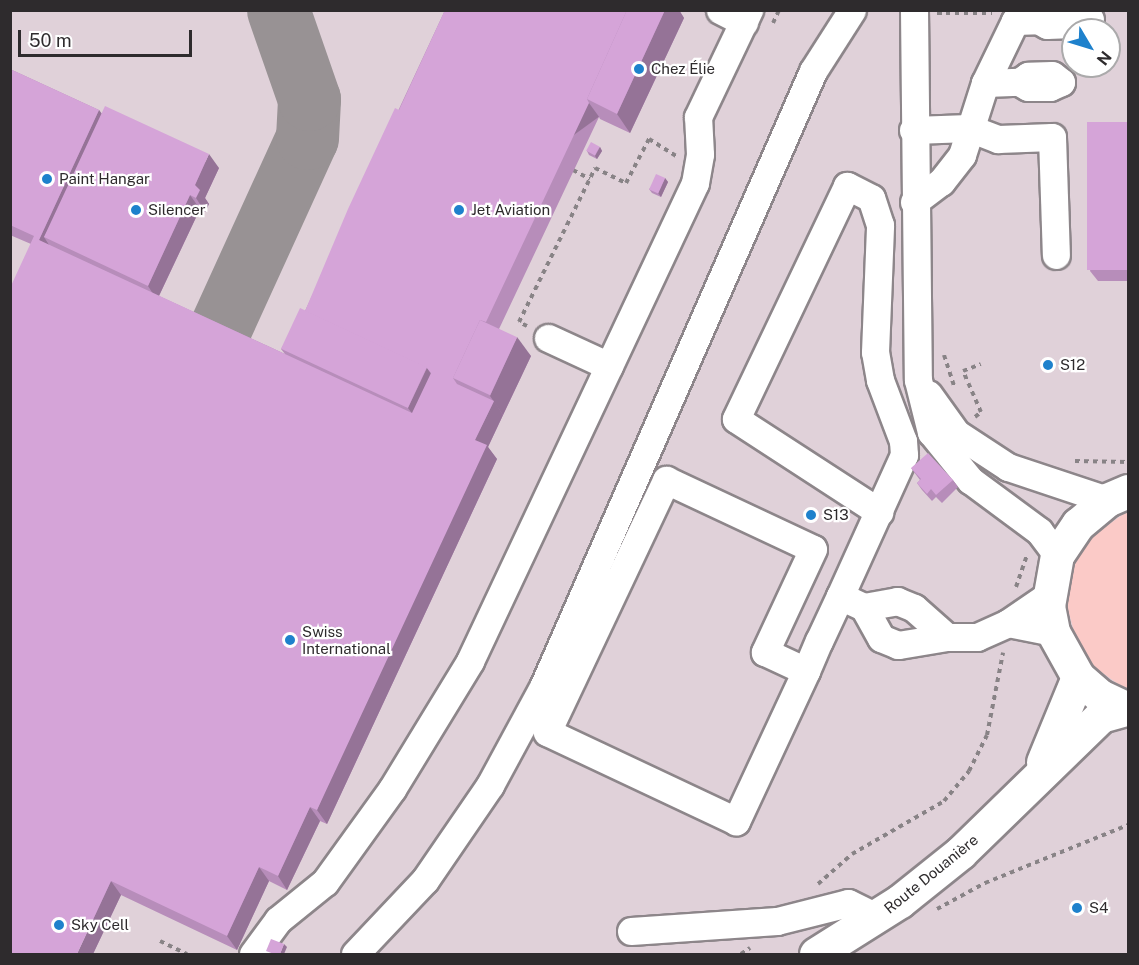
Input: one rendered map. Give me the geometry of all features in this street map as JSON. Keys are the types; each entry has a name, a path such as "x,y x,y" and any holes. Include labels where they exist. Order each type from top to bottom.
{"main road":[{"path":"1118,496 1078,524 1057,555 1049,595 1053,632 1078,678 1100,696 1127,709"},
{"name":"Route Douanière","path":"1034,780 1078,678"},
{"name":"Route Douanière","path":"816,954 877,917 960,853 1101,716 1127,709"}],"street":[{"path":"253,954 278,920 325,882 392,789 470,661 695,183 700,154 698,117 746,16 720,10"},
{"path":"355,954 425,880 490,785 544,685 813,71 852,10"},
{"path":"914,11 913,130 918,380 931,432 970,480 1038,531 1057,555"},
{"path":"914,202 941,182 962,155 985,83 1019,16 1047,25 1061,25"},
{"path":"985,83 1019,82 1028,87 1052,87 1061,82"},
{"path":"913,130 969,128 998,139 1052,137 1056,255"},
{"path":"879,512 736,419 847,186 871,198 880,225 875,352 880,380 903,441 904,455 879,512 866,608 881,638 898,645 914,644 946,637 977,637 1008,623 1049,595"},
{"path":"548,338 609,366"},
{"path":"918,380 956,433 1008,467 1118,496"},
{"path":"806,671 765,652 813,549 666,480 547,732 736,821 806,671 866,608 897,601 914,608 924,620 946,637"},
{"path":"1008,623 1053,632"},
{"path":"631,931 777,921 848,903 877,917"}],"path":[{"path":"914,11 1019,16"},
{"path":"548,338 519,322 595,168 626,183 644,148"},
{"path":"573,170 590,179"},
{"path":"942,348 960,394"},
{"path":"971,408 984,424"},
{"path":"1067,461 1128,462"},
{"path":"927,915 985,883 1128,825"},
{"path":"160,941 187,954"}],"shaded area":[{"path":"10,11 1128,11 1128,954 11,954"},
{"path":"1128,511 1128,691 1093,666 1079,649 1067,606 1075,563 1092,536"}],"building":[{"path":"445,10 627,10 587,99 589,103 486,322 480,320 453,378 457,384 494,401 475,440 487,445 317,810 310,807 278,876 259,867 227,936 111,881 77,954 10,954 10,288 34,236 10,225 10,69 99,110 39,240 412,413 431,373 427,368 305,311 348,209 395,108 399,110"},
{"path":"627,10 665,10 617,114 587,99"},
{"name":"Silencer","path":"105,106 209,154 195,185 200,190 196,198 190,195 148,286 44,237"},
{"path":"1087,122 1128,122 1128,270 1087,270"},
{"path":"591,142 600,147 595,156 586,151"},
{"path":"656,174 665,178 658,194 649,190"},
{"path":"300,308 427,367 408,408 281,349"},
{"path":"480,320 517,337 490,395 453,378"},
{"path":"928,453 953,480 936,495 931,489 927,494 917,483 921,479 911,468"},
{"path":"271,939 284,944 280,954 266,951"}],"taxiway":[{"path":"186,403 307,138 309,99 278,10"}],"place":[{"name":"Chez Élie","path":"639,69"},
{"name":"Paint Hangar","path":"47,179"},
{"name":"Silencer","path":"136,210"},
{"name":"Jet Aviation","path":"459,210"},
{"name":"S12","path":"1048,365"},
{"name":"S13","path":"811,515"},
{"name":"Swiss International","path":"290,640"},
{"name":"S4","path":"1077,908"},
{"name":"Sky Cell","path":"59,925"}]}
